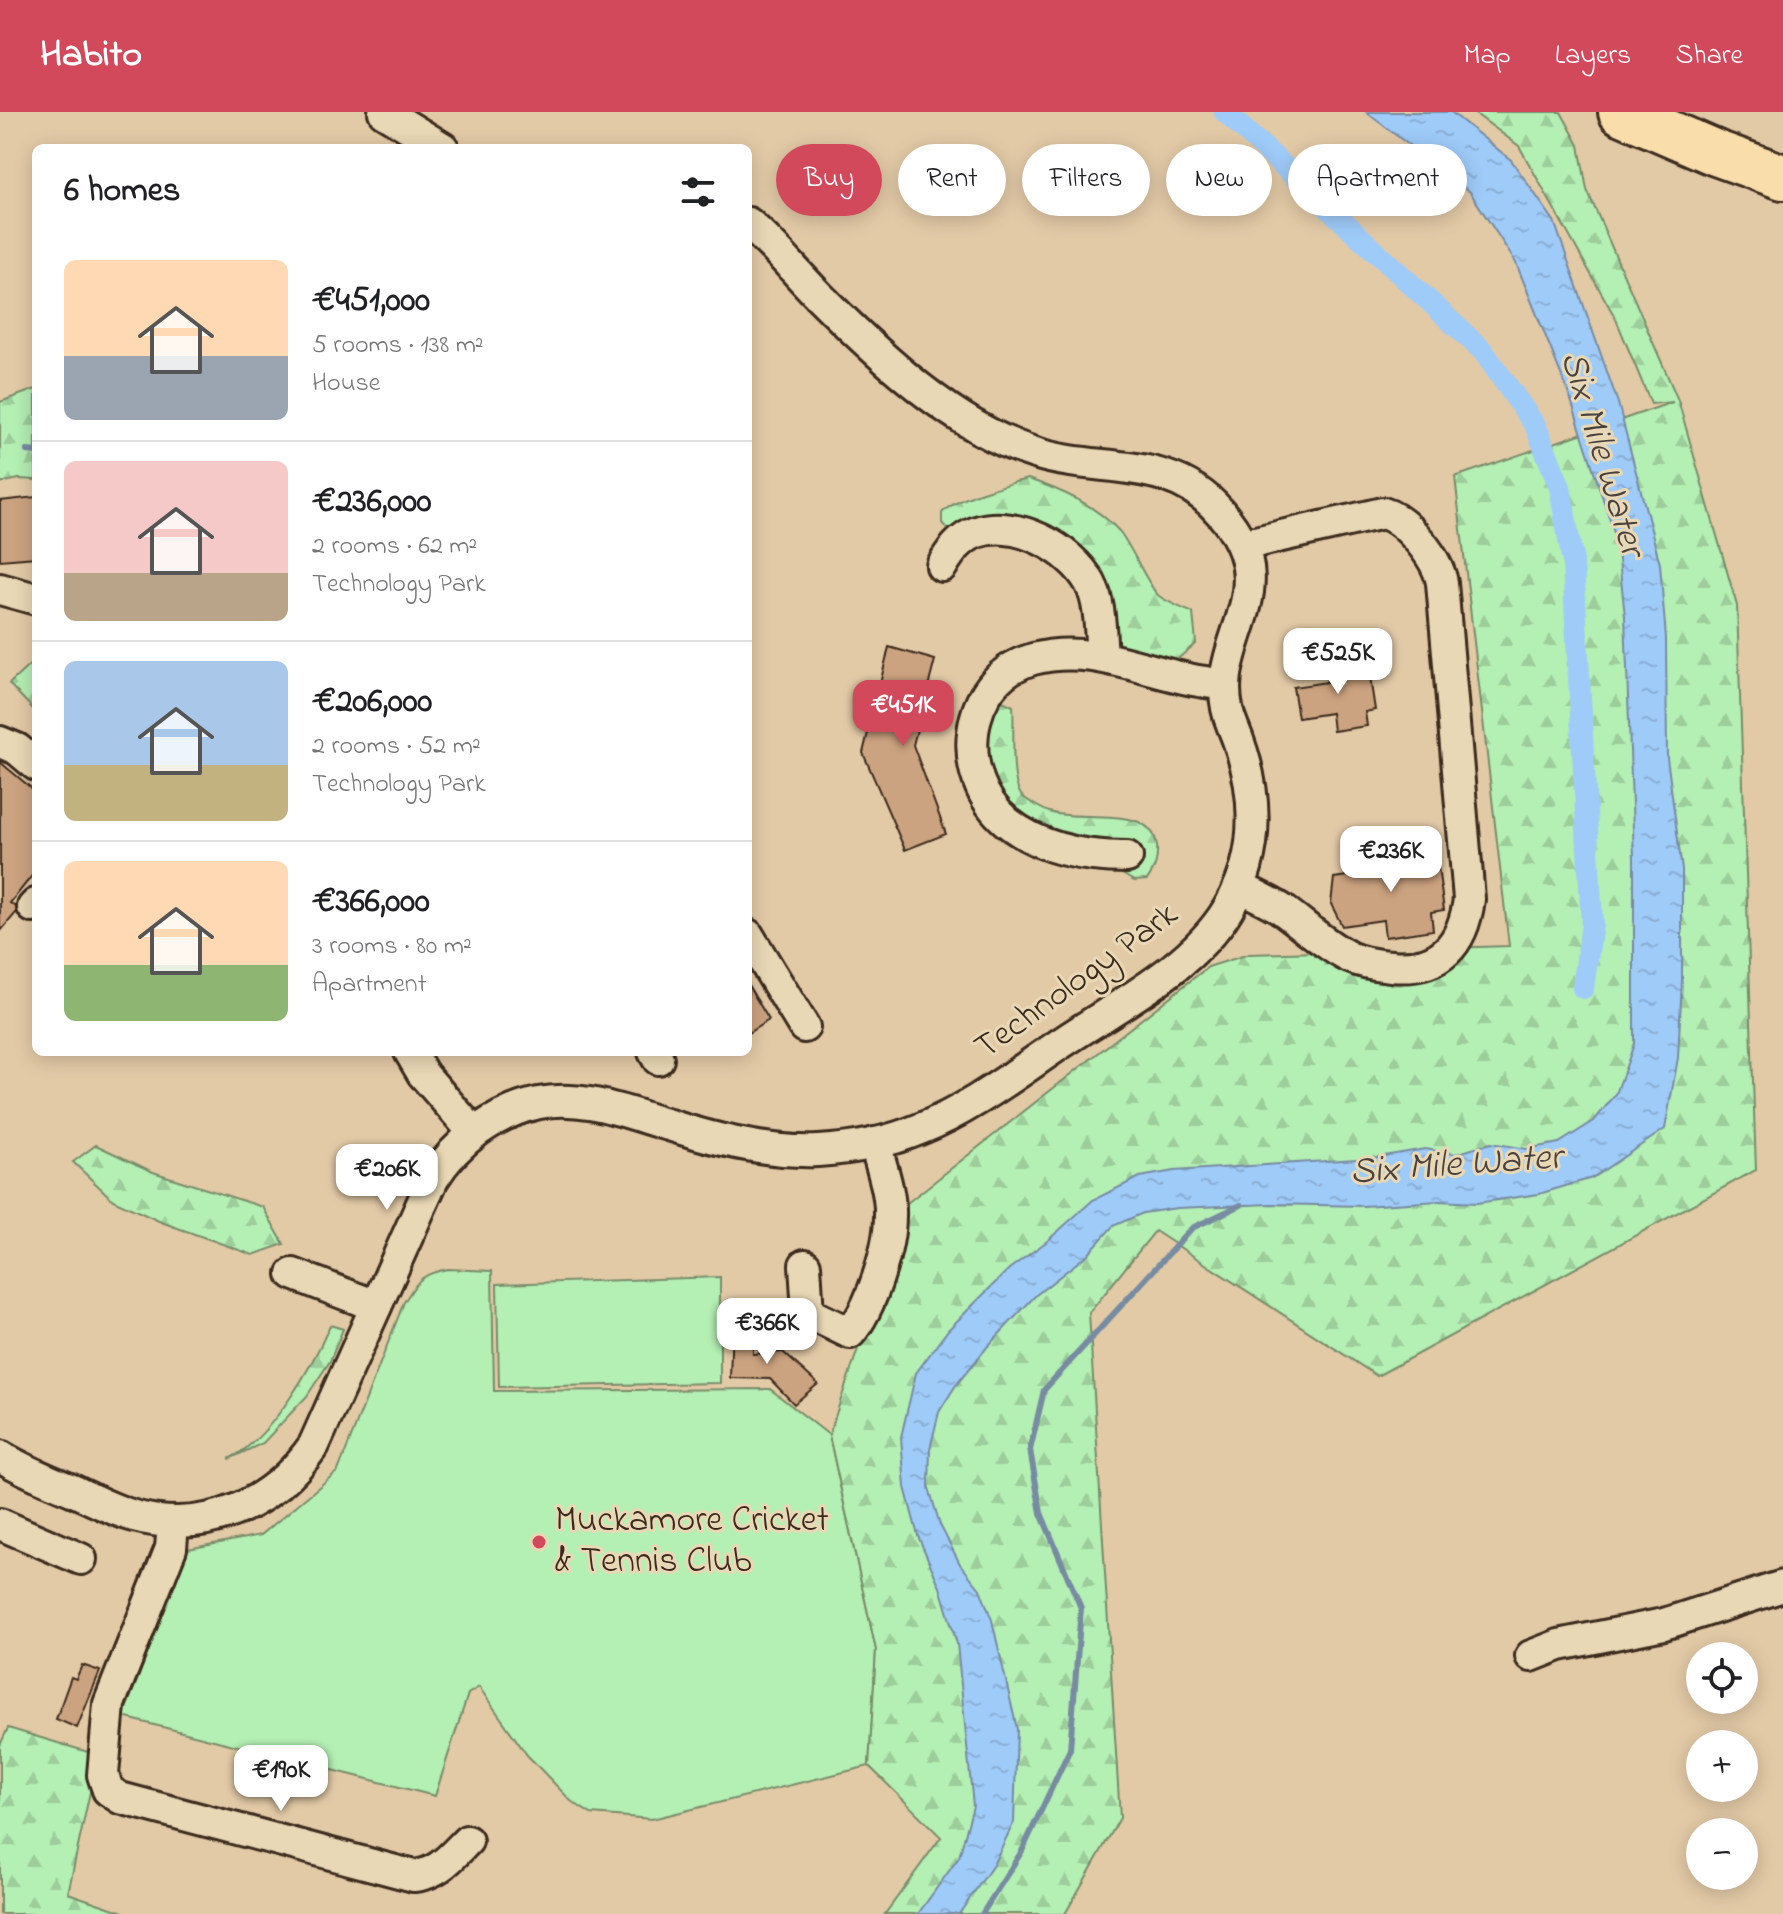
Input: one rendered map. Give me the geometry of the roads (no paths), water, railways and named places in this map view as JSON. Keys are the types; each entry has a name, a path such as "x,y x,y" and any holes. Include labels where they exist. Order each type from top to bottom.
{"highway":[{"path":"1621,112 1716,153 1783,177"}],"street":[{"path":"384,112 436,144"},
{"name":"Technology Park","path":"0,1456 31,1474 134,1516 173,1523 194,1522 248,1505 285,1481 314,1445 433,1179 443,1164 474,1133 519,1110 559,1101 614,1108 742,1144 815,1151 875,1143 926,1127 975,1101 1167,972 1208,937 1226,913 1239,887 1251,845 1252,785 1224,703 1227,665 1248,601 1249,574 1242,545 1232,527 1208,498 1181,480 1143,469 1079,463 1037,454 984,433 951,411 882,355 752,227"},
{"path":"1239,887 1270,902 1352,958 1397,967 1426,964 1446,953 1463,928 1469,899 1464,811 1442,583 1431,555 1393,517 1383,513 1242,545"},
{"path":"942,566 962,540 977,532 1012,531 1042,540 1076,565 1092,585 1102,657"},
{"path":"1127,857 1087,855 1026,835 1008,823 988,801 979,787 972,762 972,737 986,692 1005,671 1042,657 1102,657 1177,678 1224,684"},
{"path":"0,742 17,749 32,762"},
{"path":"752,942 804,1027"},
{"path":"412,1056 423,1074 474,1133"},
{"path":"805,1265 808,1313 850,1333 862,1319 879,1271 891,1219 875,1143"},
{"path":"293,1274 376,1306"},
{"path":"173,1523 171,1548 109,1704 103,1775 108,1790 120,1798 414,1876 438,1869 467,1841"},
{"path":"0,1524 81,1559"},
{"path":"1531,1656 1559,1645 1664,1624 1783,1586"}],"water":[{"name":"Six Mile Water","path":"1366,112 1451,112 1511,160 1554,221 1618,403 1660,564 1666,639 1667,758 1682,870 1678,1058 1665,1129 1592,1178 1539,1194 1477,1203 1439,1201 1363,1206 1271,1204 1177,1208 1143,1213 1113,1226 1087,1255 1036,1295 956,1385 939,1412 930,1449 929,1488 940,1525 960,1564 980,1589 992,1620 1017,1729 1014,1822 993,1865 959,1914 918,1914 959,1857 973,1806 957,1644 940,1587 918,1536 905,1487 901,1437 916,1373 948,1330 1009,1269 1046,1242 1093,1200 1140,1177 1174,1171 1372,1158 1425,1149 1456,1154 1491,1143 1527,1149 1559,1143 1594,1121 1616,1094 1634,1044 1634,857 1625,616 1617,542 1569,394 1516,263 1467,190 1467,144 1408,144"}],"waterway":[{"path":"1225,112 1483,351 1536,427 1560,487 1573,563 1592,924 1583,988"},
{"path":"27,451 32,452"},
{"path":"982,1914 1022,1851 1070,1749 1081,1608 1041,1513 1030,1450 1044,1390 1192,1228 1241,1205"}],"place":[{"name":"Muckamore Cricket & Tennis Club","path":"539,1542"}]}
